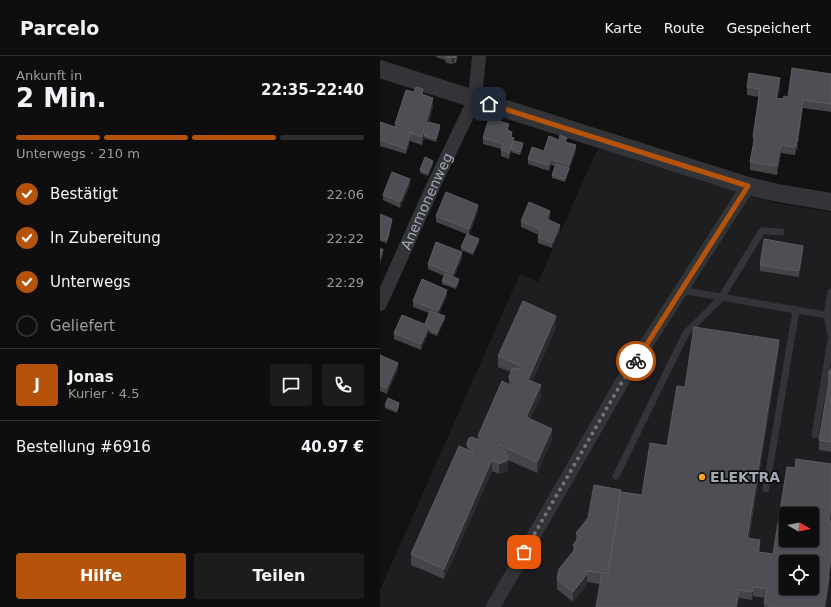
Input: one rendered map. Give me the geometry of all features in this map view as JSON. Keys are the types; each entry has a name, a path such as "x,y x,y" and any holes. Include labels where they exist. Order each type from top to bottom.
{"street":[{"path":"475,99 479,56"},
{"path":"380,69 748,186 831,202"},
{"name":"Anemonenweg","path":"380,304 435,182 475,99"},
{"path":"495,606 622,382 748,186"}],"lane":[{"path":"616,476 686,333 720,298 762,231 781,232"},
{"path":"681,290 720,298 827,315"},
{"path":"831,292 827,315 831,334"},
{"path":"766,489 796,310"},
{"path":"815,435 831,340"}],"shaded area":[{"path":"598,148 775,203 831,212 831,607 380,607 380,590 520,274 538,282"}],"building":[{"path":"456,56 456,58 446,57"},
{"path":"792,68 831,74 831,104 803,100 795,147 781,145 777,166 750,162 755,137 753,137 760,89 747,87 749,73 780,78 776,98 783,99 784,96 788,97"},
{"path":"416,87 423,89 422,94 433,98 422,137 410,133 411,130 395,124 406,90 414,92"},
{"path":"489,118 509,124 507,130 512,132 511,137 514,138 509,153 501,150 503,144 483,138"},
{"path":"380,122 410,132 406,149 380,140"},
{"path":"428,122 440,125 436,139 424,135"},
{"path":"560,135 567,138 565,142 576,145 569,165 551,159 549,165 528,159 532,147 544,151 549,136 559,140"},
{"path":"514,141 523,143 520,152 511,149"},
{"path":"425,157 433,161 428,173 420,170"},
{"path":"556,164 569,168 565,179 552,175"},
{"path":"392,172 410,179 400,202 383,195"},
{"path":"446,192 478,205 469,229 436,216"},
{"path":"529,202 550,211 547,219 560,225 552,243 538,237 541,230 521,221"},
{"path":"380,214 392,219 387,240 380,238"},
{"path":"467,234 479,239 473,252 461,247"},
{"path":"764,239 803,246 799,271 760,265"},
{"path":"436,242 462,252 453,274 428,264"},
{"path":"380,249 383,249 380,259"},
{"path":"445,274 459,279 456,286 442,281"},
{"path":"422,279 447,290 438,311 413,301"},
{"path":"523,301 556,316 528,380 541,385 526,417 552,429 537,462 499,445 497,447 505,451 508,460 499,464 492,460 444,569 411,554 459,446 472,452 473,449 468,447 467,443 469,438 472,437 482,441 483,438 478,436 502,381 512,386 514,381 510,380 509,377 512,369 515,368 519,370 521,366 498,356"},
{"path":"430,311 445,316 437,333 429,329 429,326 425,324"},
{"path":"402,315 429,326 421,344 394,333"},
{"name":"ELEKTRA","path":"694,327 779,340 747,538 760,540 758,552 773,554 779,517 779,547 819,547 819,507 781,507 787,467 795,468 796,459 831,464 831,506 829,521 831,521 831,557 824,607 769,607 769,604 764,603 767,589 753,587 752,592 739,590 736,607 596,607 602,572 608,572 621,492 642,495 650,443 667,446 677,386 685,387"},
{"path":"380,355 398,363 387,388 380,385"},
{"path":"831,369 831,442 819,440 830,374 828,372"},
{"path":"388,398 399,403 397,410 385,405"},
{"path":"594,485 621,490 608,570 602,569 601,573 587,571 587,574 573,592 557,579 559,569 576,548 573,545 580,536 576,533 588,518"}],"way so far":[{"path":"524,552 622,382 636,361"}],"place":[{"name":"ELEKTRA","path":"702,477"}],"route":[{"path":"489,104 705,171 748,186 636,361"}]}
